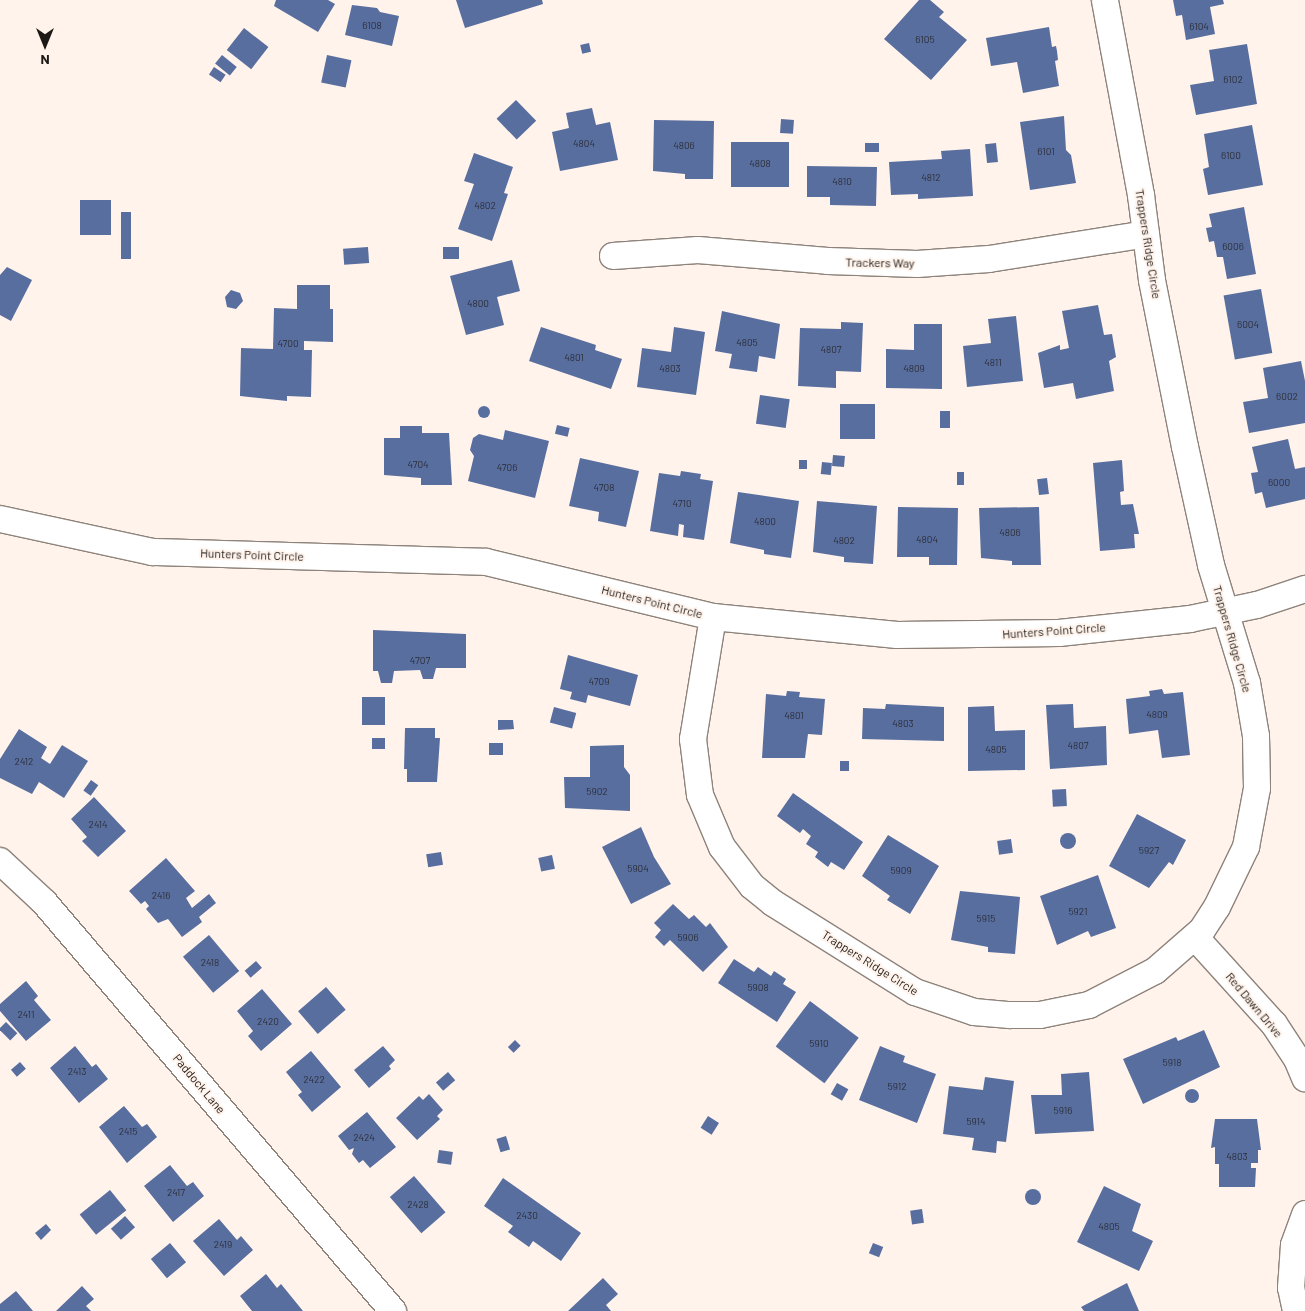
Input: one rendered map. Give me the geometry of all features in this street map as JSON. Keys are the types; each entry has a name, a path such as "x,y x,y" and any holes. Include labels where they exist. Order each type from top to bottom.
{"street":[{"name":"Trappers Ridge Circle","path":"713,617 693,739 700,796 722,847 752,886 773,903 915,992 974,1012 1001,1015 1040,1015 1089,1005 1155,971 1195,937 1217,907 1246,846 1258,788 1256,736 1246,683 1225,612 1185,447 1152,280 1146,234 1105,0"},
{"name":"Trackers Way","path":"613,256 698,250 828,261 917,264 989,259 1146,234"},
{"name":"Hunters Point Circle","path":"0,519 152,552 486,562 713,617 850,632 954,636 1059,633 1190,619 1225,612 1305,589"},
{"name":"Paddock Lane","path":"0,861 44,902 393,1311"},
{"name":"Red Dawn Drive","path":"1195,937 1274,1024 1297,1059 1305,1078"},
{"path":"1296,1311 1290,1288 1294,1245 1305,1214"}],"building":[{"path":"276,0 328,0 335,4 318,32 274,6"},
{"path":"456,0 542,0 543,4 465,28"},
{"path":"919,0 930,0 944,12 939,17 967,40 931,80 884,39"},
{"path":"1173,0 1223,0 1224,4 1210,7 1215,34 1186,40 1182,15 1176,16"},
{"path":"352,5 377,8 380,12 399,16 392,46 345,35"},
{"path":"1049,27 1052,47 1056,46 1057,51 1058,60 1055,61 1059,86 1023,93 1017,62 991,66 986,38"},
{"path":"244,28 268,47 251,69 227,50"},
{"path":"589,43 591,52 582,54 580,45"},
{"path":"1247,44 1257,104 1196,115 1190,85 1214,81 1209,50"},
{"path":"222,55 237,67 230,76 215,64"},
{"path":"327,55 351,60 346,88 321,82"},
{"path":"214,67 226,75 221,82 209,74"},
{"path":"516,100 536,121 517,140 497,119"},
{"path":"592,108 596,125 610,122 618,160 560,171 552,132 569,128 566,113"},
{"path":"1064,116 1066,150 1071,155 1076,183 1030,190 1020,122"},
{"path":"781,119 794,120 793,134 780,133"},
{"path":"654,120 714,121 713,179 685,179 685,174 653,171"},
{"path":"1252,125 1263,185 1208,195 1203,169 1209,167 1204,134"},
{"path":"731,142 789,142 789,187 731,187"},
{"path":"865,143 879,143 879,152 865,152"},
{"path":"996,143 998,162 987,163 985,144"},
{"path":"970,149 973,196 918,199 918,194 891,195 889,162 942,159 941,151"},
{"path":"474,153 513,167 504,193 508,194 492,241 458,229 474,184 464,181"},
{"path":"807,166 877,167 876,206 830,205 830,197 807,197"},
{"path":"80,200 111,200 111,235 80,235"},
{"path":"1244,207 1256,274 1227,279 1223,257 1217,257 1214,241 1209,242 1206,228 1212,227 1209,214"},
{"path":"121,212 131,212 131,259 121,259"},
{"path":"368,247 369,263 344,265 343,249"},
{"path":"443,247 459,247 459,259 443,259"},
{"path":"512,260 520,291 497,297 504,325 466,335 450,276"},
{"path":"7,267 32,280 11,321 0,315 0,275"},
{"path":"297,285 330,285 330,309 333,309 333,342 304,341 304,350 312,350 311,397 287,396 287,401 240,396 241,348 273,349 274,308 297,309"},
{"path":"1261,289 1272,353 1235,360 1224,296"},
{"path":"231,290 240,293 243,301 236,309 227,307 225,297"},
{"path":"1098,305 1104,335 1112,334 1116,357 1109,361 1114,391 1076,399 1073,383 1044,388 1038,353 1060,345 1060,350 1069,348 1062,311"},
{"path":"722,311 780,324 775,359 759,356 757,372 729,368 732,354 715,351"},
{"path":"1016,316 1023,381 967,387 963,346 991,343 988,319"},
{"path":"841,322 863,323 861,372 836,371 836,388 798,386 800,328 841,329"},
{"path":"914,324 942,324 942,389 886,388 886,349 914,350"},
{"path":"541,327 596,345 595,350 622,359 611,389 529,361"},
{"path":"674,327 705,332 696,395 637,387 642,348 671,352"},
{"path":"1301,361 1305,381 1305,423 1249,433 1243,402 1268,398 1263,368"},
{"path":"760,395 790,399 786,428 756,424"},
{"path":"840,404 875,404 875,439 840,439"},
{"path":"484,406 490,412 484,418 478,412"},
{"path":"940,411 950,411 950,428 940,428"},
{"path":"557,425 570,428 568,437 555,434"},
{"path":"400,426 422,426 422,433 449,433 452,485 421,485 421,478 384,475 384,438 400,438"},
{"path":"505,430 549,441 535,498 468,481 474,456 470,450 473,438 479,434 503,440"},
{"path":"1288,439 1295,469 1305,467 1305,499 1266,508 1262,492 1255,494 1251,473 1258,472 1252,447"},
{"path":"833,455 845,456 844,467 832,466"},
{"path":"580,458 639,471 626,527 598,521 599,512 569,506"},
{"path":"799,460 807,460 807,469 799,469"},
{"path":"1122,460 1124,491 1120,492 1121,505 1133,504 1139,534 1134,534 1135,548 1100,551 1093,463"},
{"path":"822,462 832,463 831,475 821,474"},
{"path":"681,471 701,474 700,479 713,481 704,540 683,537 684,525 679,524 678,536 650,531 659,473 680,476"},
{"path":"957,472 964,472 964,485 957,485"},
{"path":"1047,478 1049,494 1039,495 1037,479"},
{"path":"738,492 799,501 791,558 764,554 764,550 730,543"},
{"path":"817,501 877,506 873,564 844,562 844,557 813,552"},
{"path":"898,507 958,508 957,565 929,565 929,557 897,557"},
{"path":"1039,507 1041,565 1012,565 1012,561 981,558 979,508"},
{"path":"373,630 466,634 466,668 436,668 433,679 423,679 420,670 394,671 392,683 381,683 378,671 373,671"},
{"path":"568,655 638,675 630,706 588,695 586,703 570,699 572,692 560,689"},
{"path":"1162,689 1164,694 1183,692 1190,755 1162,758 1158,730 1129,734 1126,699 1150,696 1149,691"},
{"path":"787,691 800,692 799,697 825,699 822,735 808,734 805,758 762,758 766,694 786,696"},
{"path":"362,697 385,697 385,725 362,725"},
{"path":"886,704 944,707 944,741 862,739 863,708 885,709"},
{"path":"1073,704 1074,728 1106,726 1107,765 1050,769 1046,705"},
{"path":"994,706 995,731 1025,730 1025,770 968,771 968,707"},
{"path":"554,707 576,713 572,728 550,722"},
{"path":"498,720 513,720 514,729 498,730"},
{"path":"405,728 435,728 435,738 440,738 437,782 407,782 407,769 404,769"},
{"path":"19,729 47,747 41,758 50,764 62,745 88,761 64,798 39,782 32,794 0,778 0,759"},
{"path":"372,738 385,738 385,749 372,749"},
{"path":"489,743 503,743 503,755 489,755"},
{"path":"624,745 624,767 630,775 630,811 565,808 564,777 590,777 590,746"},
{"path":"840,761 849,761 849,771 840,771"},
{"path":"91,780 98,785 91,796 83,791"},
{"path":"1066,789 1067,806 1053,807 1052,790"},
{"path":"793,793 863,842 844,870 831,862 828,867 815,857 818,852 806,844 811,836 803,829 800,833 777,816"},
{"path":"94,797 126,831 98,857 82,841 87,837 71,819"},
{"path":"1137,814 1186,840 1173,865 1169,862 1149,888 1109,866"},
{"path":"641,827 654,857 671,884 631,904 602,847"},
{"path":"1065,833 1071,833 1076,838 1074,847 1065,849 1060,844 1060,838"},
{"path":"888,835 939,866 910,914 887,900 890,896 862,876"},
{"path":"1011,839 1013,853 999,855 997,841"},
{"path":"441,852 443,865 428,867 426,854"},
{"path":"552,855 555,869 541,872 538,858"},
{"path":"166,858 195,891 186,898 192,908 209,894 216,903 199,917 202,922 182,937 168,919 158,923 146,909 149,906 145,901 141,904 129,891"},
{"path":"1098,875 1116,928 1091,937 1088,931 1057,945 1040,896"},
{"path":"960,891 1020,897 1015,954 988,952 988,947 951,940"},
{"path":"673,904 689,919 694,915 706,927 710,923 728,947 703,972 670,940 664,946 655,937 661,930 654,923"},
{"path":"209,935 239,971 213,993 183,957"},
{"path":"734,959 754,972 758,967 771,976 774,971 786,979 783,984 796,992 777,1022 718,983"},
{"path":"256,961 262,968 251,978 245,971"},
{"path":"26,981 38,996 34,1000 51,1020 26,1041 0,1011 0,1004"},
{"path":"326,987 346,1010 318,1034 298,1011"},
{"path":"262,989 292,1024 261,1051 248,1036 253,1031 237,1011"},
{"path":"810,1001 859,1038 824,1083 776,1047"},
{"path":"6,1022 17,1033 10,1040 0,1030"},
{"path":"1204,1030 1220,1067 1143,1104 1123,1059 1176,1037 1178,1041"},
{"path":"515,1040 521,1046 514,1053 508,1047"},
{"path":"75,1046 92,1067 96,1064 108,1079 79,1103 50,1068"},
{"path":"383,1046 395,1060 389,1066 391,1069 369,1088 354,1070"},
{"path":"880,1046 905,1056 903,1062 936,1074 917,1123 859,1100"},
{"path":"311,1051 341,1087 312,1112 298,1095 302,1092 286,1072"},
{"path":"20,1062 26,1069 17,1077 11,1070"},
{"path":"448,1072 455,1080 443,1091 436,1082"},
{"path":"1089,1072 1094,1131 1035,1134 1031,1095 1062,1095 1061,1074"},
{"path":"985,1077 1014,1081 1006,1142 997,1141 996,1153 972,1150 974,1138 943,1134 949,1086 983,1090"},
{"path":"837,1083 848,1089 842,1101 831,1094"},
{"path":"1192,1089 1197,1091 1199,1096 1197,1101 1192,1103 1187,1101 1185,1096 1187,1091"},
{"path":"429,1094 443,1110 437,1116 440,1119 417,1140 396,1118 419,1096 423,1100"},
{"path":"124,1106 142,1127 147,1124 157,1137 127,1163 99,1127"},
{"path":"367,1112 396,1147 370,1168 363,1160 359,1163 352,1154 354,1148 349,1150 338,1136"},
{"path":"708,1116 719,1123 712,1135 701,1128"},
{"path":"1215,1119 1257,1119 1261,1150 1258,1150 1258,1163 1251,1163 1251,1168 1256,1168 1255,1187 1219,1187 1219,1164 1215,1164 1215,1147 1211,1148"},
{"path":"506,1136 510,1149 501,1152 496,1139"},
{"path":"439,1150 453,1152 451,1165 437,1163"},
{"path":"170,1165 187,1186 193,1182 204,1196 173,1222 144,1186"},
{"path":"414,1176 445,1212 421,1233 390,1197"},
{"path":"503,1178 581,1233 561,1261 533,1241 529,1247 508,1232 513,1226 484,1206"},
{"path":"1104,1186 1141,1204 1132,1231 1153,1241 1139,1271 1077,1242"},
{"path":"1033,1189 1039,1191 1041,1197 1039,1203 1033,1205 1027,1203 1025,1197 1027,1191"},
{"path":"110,1190 126,1210 96,1235 80,1215"},
{"path":"922,1209 924,1223 912,1225 910,1211"},
{"path":"125,1216 135,1227 121,1240 111,1229"},
{"path":"219,1219 237,1240 241,1236 253,1250 224,1276 193,1241"},
{"path":"46,1224 51,1230 41,1240 35,1233"},
{"path":"170,1243 186,1262 167,1278 151,1259"},
{"path":"873,1243 883,1247 879,1257 869,1253"},
{"path":"266,1274 277,1288 281,1284 303,1311 252,1311 240,1296"},
{"path":"603,1278 618,1294 606,1305 611,1311 568,1311"},
{"path":"1127,1283 1139,1311 1084,1311 1081,1307"},
{"path":"82,1286 94,1299 86,1306 91,1311 56,1311"},
{"path":"16,1291 33,1311 0,1311 0,1304"}]}
